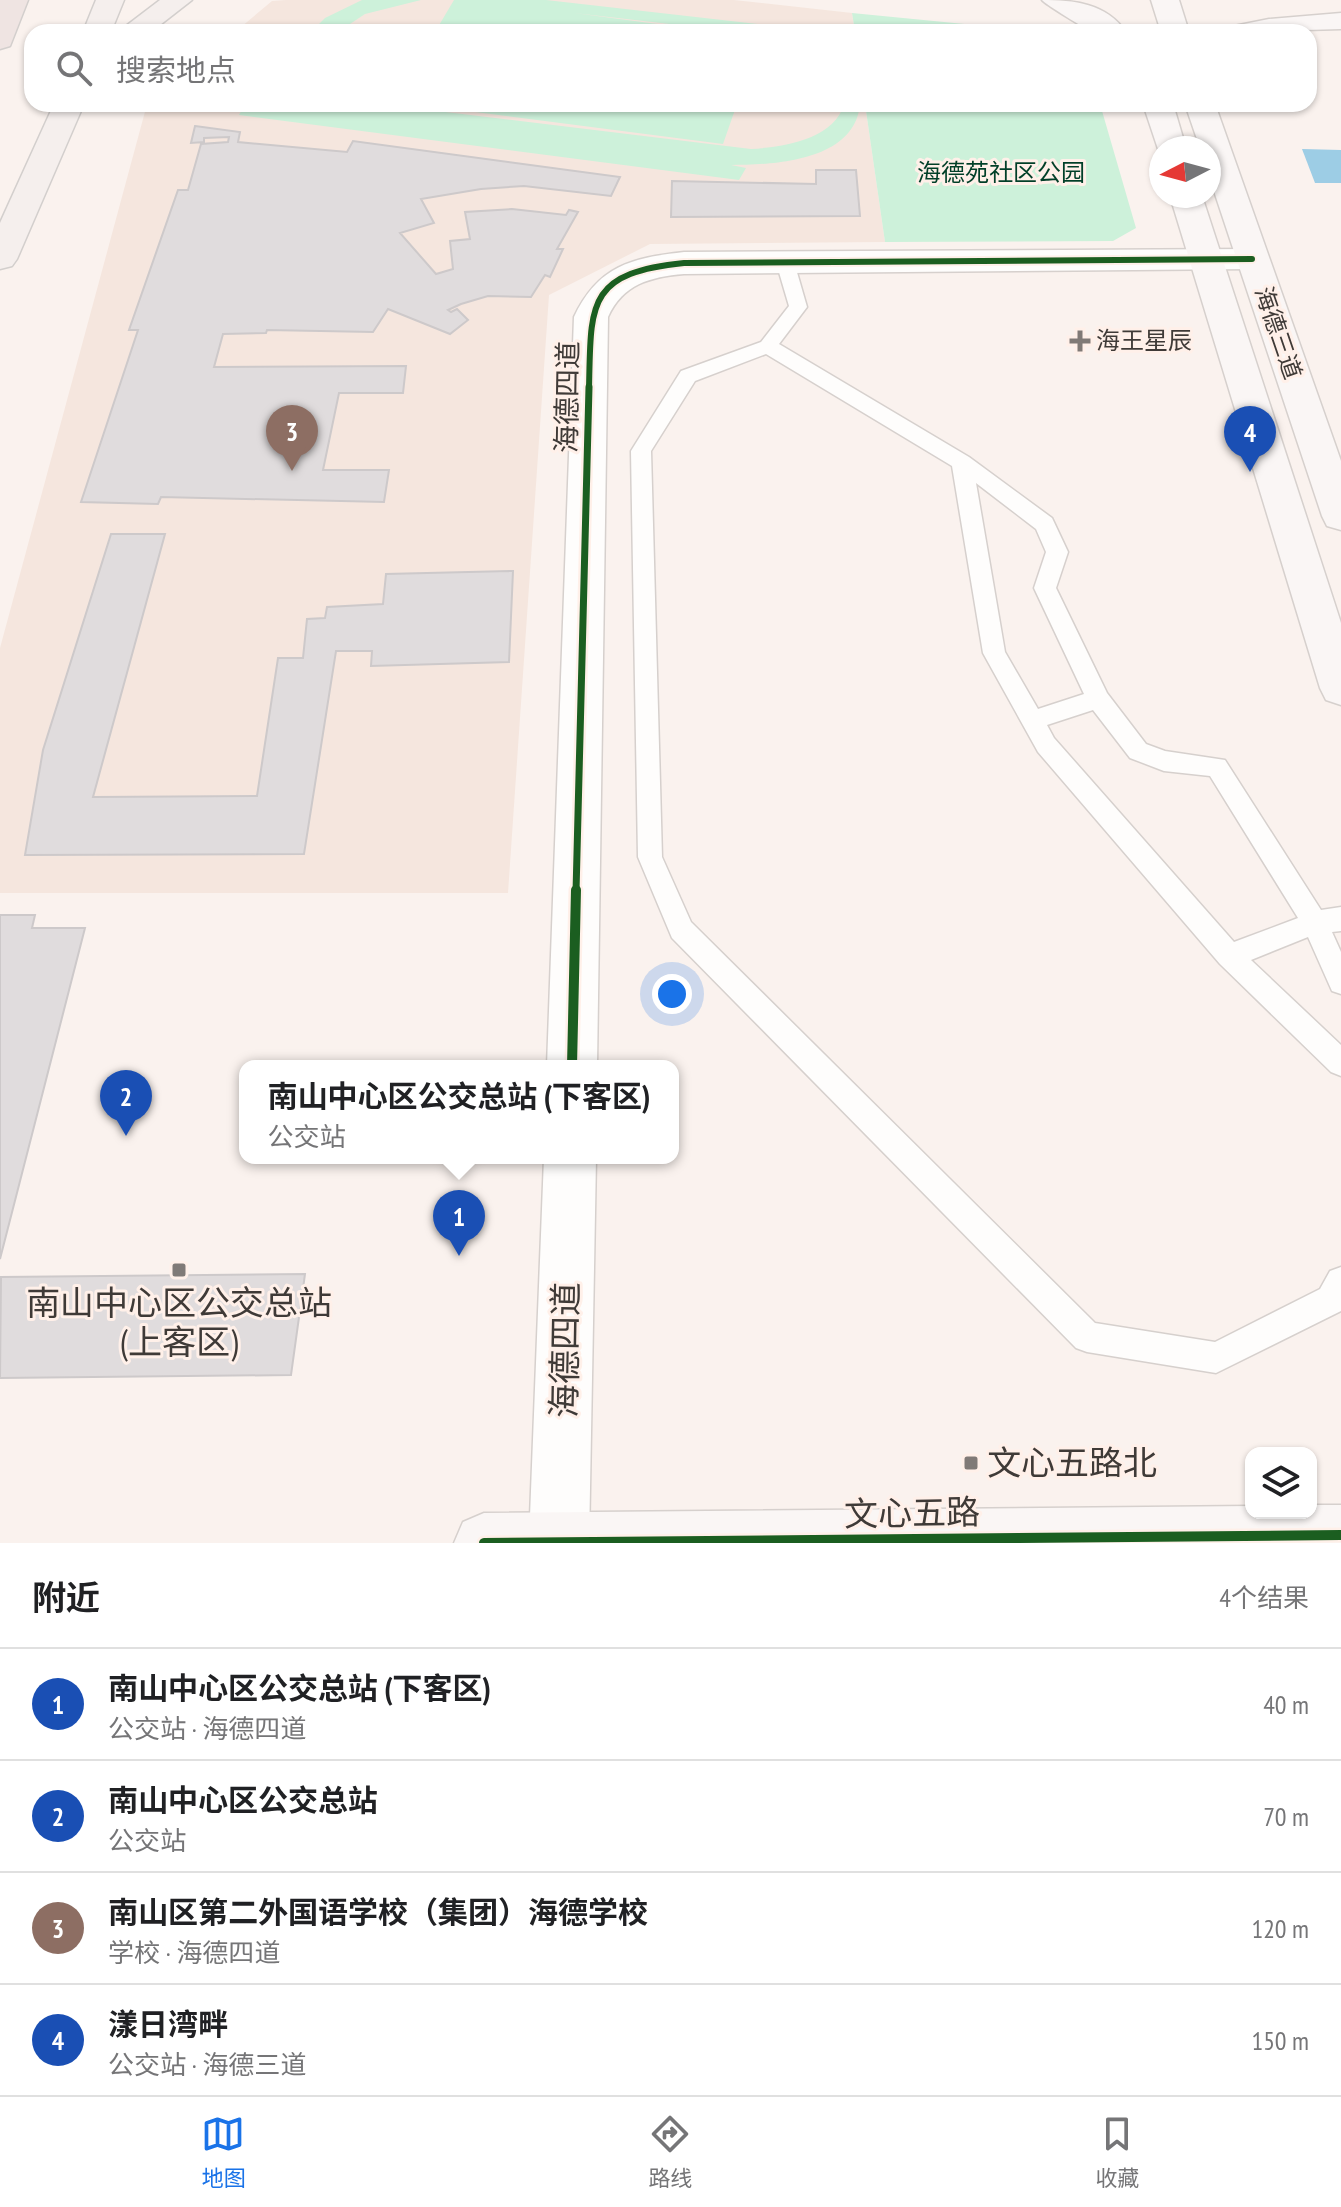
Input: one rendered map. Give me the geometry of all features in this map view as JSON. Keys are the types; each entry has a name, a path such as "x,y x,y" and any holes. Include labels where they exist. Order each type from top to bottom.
{"highway":[{"path":"0,40 14,0"}],"main road":[{"path":"100,24 110,0"},
{"path":"144,24 178,0"},
{"path":"1056,0 1118,24"},
{"path":"1165,0 1172,24"},
{"path":"1268,2 1341,12"},
{"path":"1305,24 1341,21"},
{"path":"0,259 66,112"},
{"path":"1160,112 1167,136"},
{"name":"海德三道","path":"1203,112 1341,516"},
{"name":"海德三道","path":"1190,208 1338,670"},
{"name":"文心五路","path":"484,1543 1341,1535"}],"street":[{"name":"海德四道","path":"572,1060 591,317 598,300 610,285 651,266 785,262 1252,259"},
{"name":"海德四道","path":"559,1542 570,1164"}],"lane":[{"path":"785,262 798,307 768,346 688,376 641,451 650,857 681,930 1087,1337 1216,1358 1331,1300 1341,1282"},
{"path":"768,346 962,462 1045,524 1057,552 1045,588 1098,699 1138,751 1164,761 1217,767 1315,923 1341,982"},
{"path":"962,462 994,653 1046,745 1229,956 1341,1063"},
{"path":"1032,720 1098,699"},
{"path":"1229,956 1315,923 1341,919"}],"shaded area":[{"path":"734,0 852,13 854,24 245,24 272,1"},
{"path":"145,112 866,112 885,242 650,244 549,295 508,893 0,893 0,648"}],"green space":[{"path":"362,0 421,0 365,14 350,24 319,24"},
{"path":"454,0 546,0 758,24 670,24 574,13 657,24 440,24"},
{"path":"852,13 964,24 854,24"},
{"path":"241,112 445,112 751,149 805,139 830,126 840,112 858,112 855,123 844,138 810,156 789,161 731,165 746,168 739,180 239,115"},
{"path":"475,112 734,112 723,144"},
{"name":"海德苑社区公园","path":"866,112 1102,112 1136,228 1113,241 885,242"}],"water":[{"path":"1302,149 1341,150 1341,183 1315,183"}],"building":[{"path":"195,126 240,132 238,142 347,152 353,141 620,177 611,196 524,186 481,189 421,199 434,223 400,233 436,274 453,269 450,241 470,239 465,212 512,209 566,215 569,210 578,212 557,249 563,249 550,277 545,275 531,297 488,296 461,304 448,310 457,309 468,320 450,334 388,309 373,332 267,330 266,333 223,334 214,367 406,366 403,393 339,393 323,470 389,470 384,502 161,497 158,504 81,502 138,330 129,330 178,190 188,190 201,144 228,142 229,137 204,138 204,142 191,143"},
{"path":"816,170 856,170 860,216 671,217 672,181 816,184"},
{"path":"111,534 165,534 93,797 257,796 278,658 303,658 307,619 325,618 327,607 383,604 386,574 513,571 509,662 371,666 372,651 336,651 304,854 25,855 43,750"},
{"path":"0,915 35,915 32,928 85,928 0,1259"},
{"path":"305,1274 291,1375 0,1378 1,1277"}],"cycle path":[{"path":"572,1060 591,317 606,291 627,275 640,270 684,263 1252,259"},
{"path":"484,1543 1341,1535"}],"place":[{"name":"海王星辰","path":"1080,341"},
{"name":"南山区第二外国语学校（集团）海德学校","path":"292,471"},
{"name":"漾日湾畔","path":"1250,472"},
{"name":"南山中心区公交总站","path":"126,1136"},
{"name":"南山中心区公交总站 (下客区)","path":"459,1256"},
{"name":"南山中心区公交总站 (上客区)","path":"179,1270"},
{"name":"文心五路北","path":"971,1463"}]}
